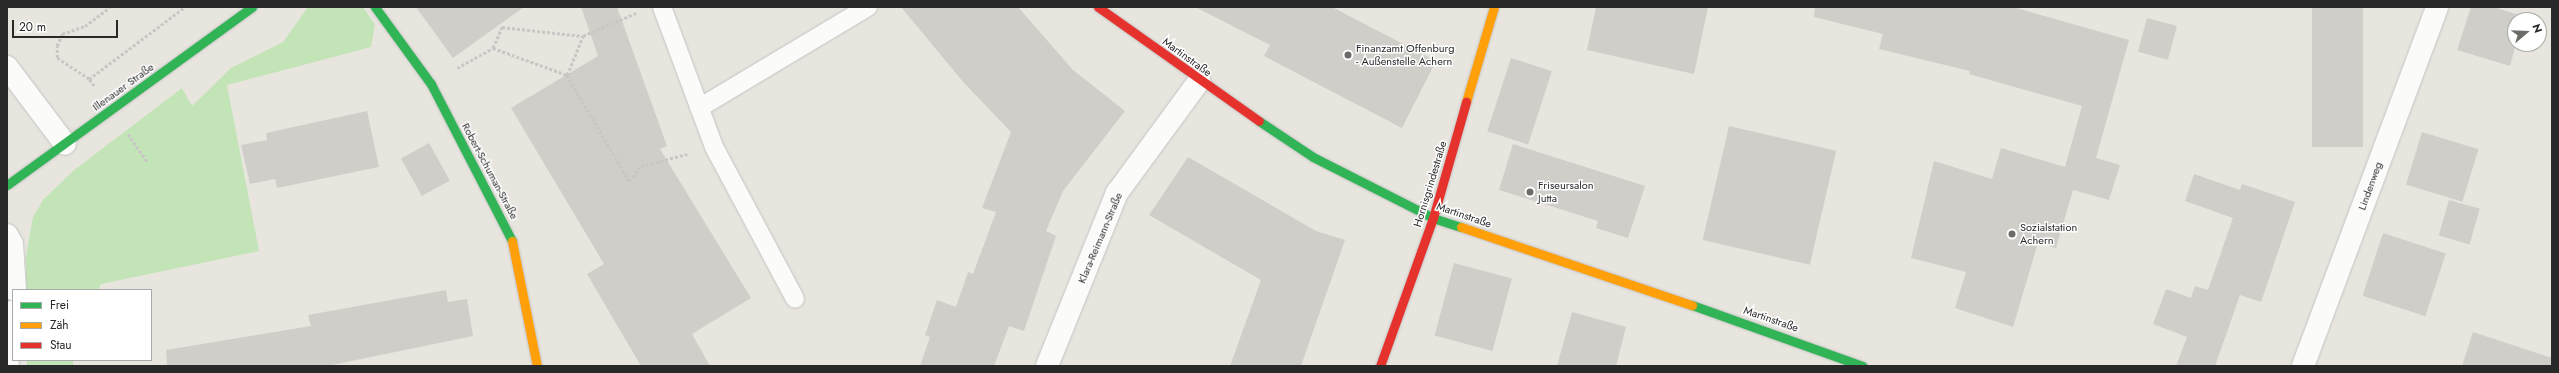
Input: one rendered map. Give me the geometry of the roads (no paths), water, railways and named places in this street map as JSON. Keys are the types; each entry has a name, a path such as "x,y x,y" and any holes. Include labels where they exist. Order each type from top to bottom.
{"street":[{"name":"Illenauer Straße","path":"7,185 252,7"},
{"name":"Robert-Schuman-Straße","path":"375,7 430,84 511,236 537,366"},
{"name":"Martinstraße","path":"1098,7 1199,81 1313,157 1433,218 1823,349 1862,366"},
{"name":"Hornisgrindestraße","path":"1380,366 1433,218 1494,7"},
{"name":"Lindenweg","path":"2303,366 2436,7"},
{"path":"7,67 64,144"},
{"name":"Klara-Reimann-Straße","path":"1047,366 1117,193 1199,81"},
{"path":"7,235 12,244 15,289"},
{"path":"7,343 12,317"},
{"path":"7,357 8,366"}],"lane":[{"path":"662,7 714,147 794,299"},
{"path":"699,108 868,7"}],"place":[{"name":"Finanzamt Offenburg - Außenstelle Achern","path":"1348,55"},
{"name":"Friseursalon Jutta","path":"1530,192"},
{"name":"Sozialstation Achern","path":"2012,234"}]}
